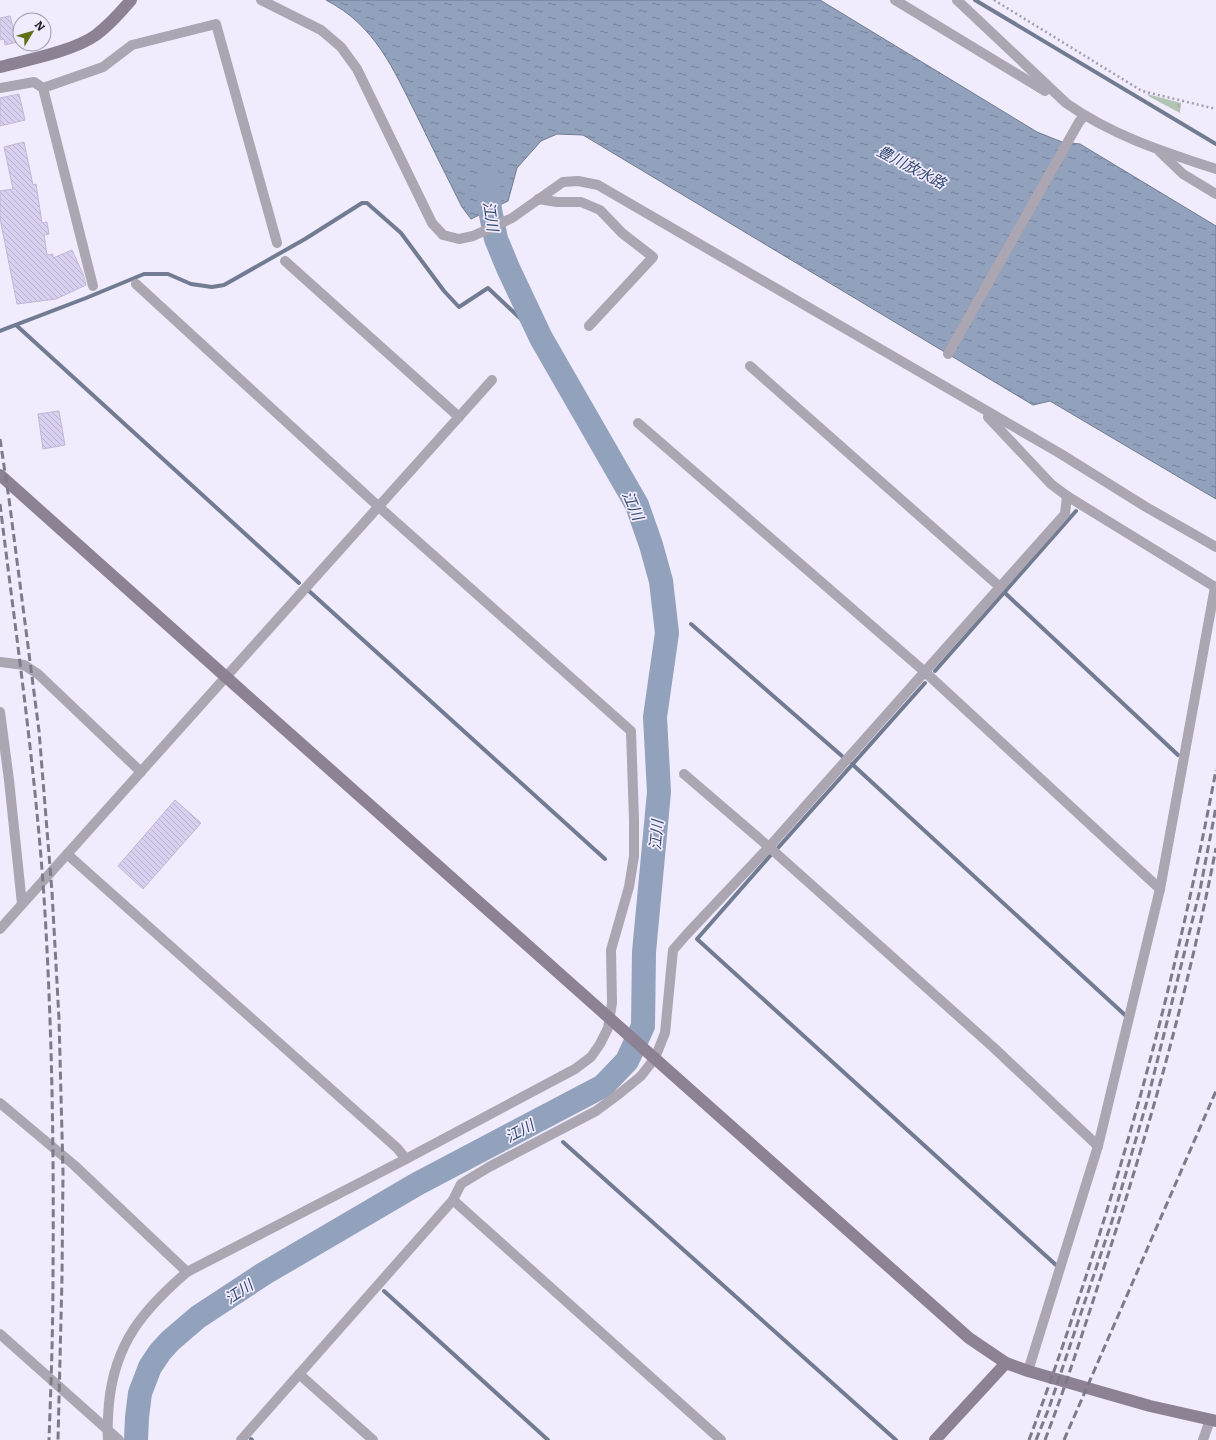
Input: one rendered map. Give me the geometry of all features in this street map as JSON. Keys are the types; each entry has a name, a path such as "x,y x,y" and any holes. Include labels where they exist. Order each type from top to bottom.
{"street":[{"path":"0,67 69,48 95,36 119,14 131,0"},
{"path":"262,0 320,30 341,47 357,69 432,223 443,235 459,239 473,236 512,218 563,182 578,181 598,185 1061,454 1216,547"},
{"path":"894,0 1066,103"},
{"path":"957,0 1081,119 1158,150 1216,168"},
{"path":"43,88 103,66 132,45 216,24 277,243"},
{"path":"0,88 34,82 43,88 93,286"},
{"path":"948,354 1081,119"},
{"path":"1158,150 1183,174 1216,194"},
{"path":"538,199 557,202 581,202 600,210 622,233 653,257 589,326"},
{"path":"285,261 459,417"},
{"path":"107,1429 110,1390 120,1354 132,1330 161,1294 187,1272 575,1069 591,1057 600,1044 612,1020 612,950 629,887 634,856 631,731 379,507 136,284"},
{"path":"750,366 1000,587"},
{"path":"0,928 492,380"},
{"path":"982,409 1050,484 1067,496 1215,586 1160,889 1098,1146 1028,1371"},
{"path":"638,423 925,672 1160,889"},
{"path":"0,474 969,1338 1006,1363 1028,1371 1150,1406 1213,1421 1203,1440"},
{"path":"241,1440 453,1200 461,1184 596,1110 641,1076 664,1034 673,950 769,847 1065,514 1067,496"},
{"path":"0,662 24,665 38,674 141,772"},
{"path":"0,712 9,780 22,904"},
{"path":"684,774 769,847 993,1047 1098,1146"},
{"path":"67,854 397,1148 406,1158"},
{"path":"0,1103 74,1165 187,1272"},
{"path":"453,1200 721,1440"},
{"path":"0,1334 107,1429 114,1439"},
{"path":"935,1440 1006,1363"},
{"path":"299,1374 373,1440"}],"path":[{"path":"994,0 1142,90 1216,109"}],"green space":[{"path":"1147,94 1181,103 1180,113 1150,97"}],"water":[{"name":"豊川放水路","path":"326,0 820,0 1037,132 1062,142 1080,144 1216,226 1216,499 1050,401 1033,405 583,135 557,134 541,141 517,168 508,201 471,219 462,207 391,65 358,22"}],"building":[{"path":"10,16 12,23 12,43 5,45 4,39 0,40 0,18"},
{"path":"19,94 25,120 0,126 0,98"},
{"path":"24,142 33,185 36,184 42,223 47,222 49,234 44,235 47,255 53,254 53,258 72,250 83,274 86,285 56,299 17,304 0,218 0,191 13,189 4,147"},
{"path":"59,411 65,445 43,449 38,414"},
{"path":"175,800 201,823 143,889 118,866"}],"waterway":[{"path":"975,0 1216,144"},
{"name":"江川","path":"136,1440 140,1393 150,1367 160,1352 170,1341 198,1317 265,1273 417,1184 603,1086 627,1061 643,1026 644,952 659,792 655,717 667,633 661,581 651,545 637,505 541,338 508,268 496,239 490,210 488,178"},
{"path":"0,331 144,274 168,274 191,284 212,287 224,285 305,239 362,203 367,203 401,233 444,291 459,307 488,288 541,338"},
{"path":"16,325 299,583"},
{"path":"935,671 1076,511"},
{"path":"309,591 605,859"},
{"path":"1005,593 1178,755"},
{"path":"691,624 842,756"},
{"path":"777,849 925,683"},
{"path":"852,764 1125,1015"},
{"path":"770,856 697,939 1056,1265"},
{"path":"563,1142 896,1440"},
{"path":"384,1291 548,1440"}],"railway":[{"path":"0,439 39,731 52,892 59,1019 63,1172 58,1440"},
{"path":"0,504 36,799 47,944 51,1039 53,1180 53,1316 49,1440"},
{"path":"1029,1440 1059,1358 1137,1109 1180,940 1216,770"},
{"path":"1036,1440 1049,1408 1112,1221 1148,1098 1200,890 1216,807"},
{"path":"1045,1440 1107,1258 1154,1106 1194,952 1216,848"},
{"path":"1064,1440 1216,1091"}]}
